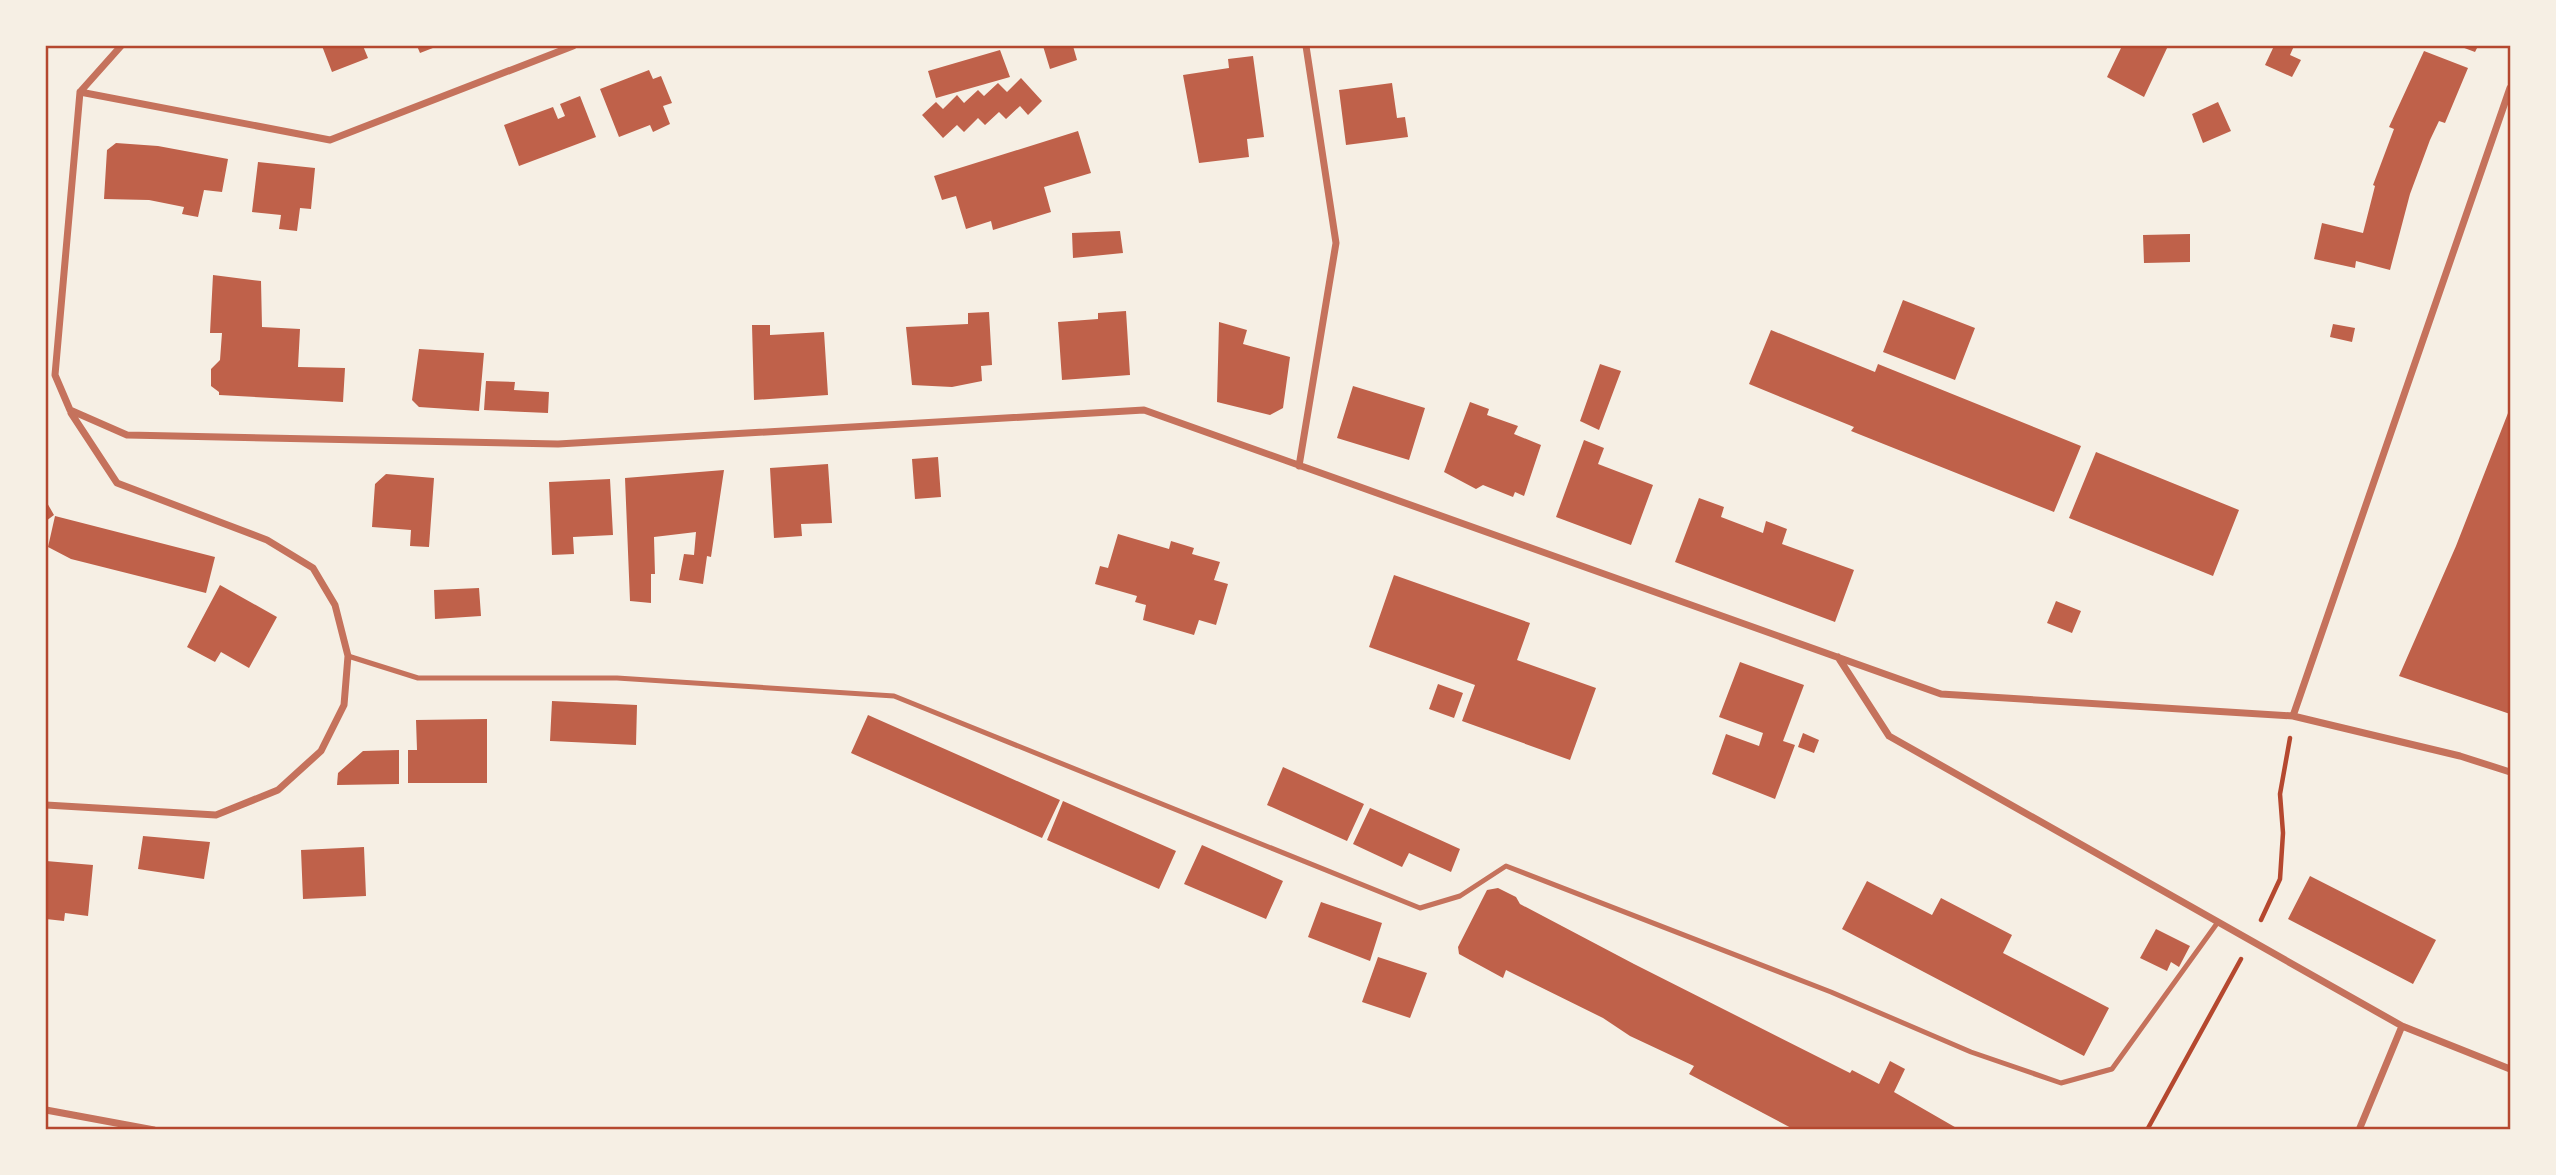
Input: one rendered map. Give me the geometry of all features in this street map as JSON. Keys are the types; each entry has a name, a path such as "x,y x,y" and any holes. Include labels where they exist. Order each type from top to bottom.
{"street":[{"path":"46,805 216,815 278,790 321,751 344,705 348,656 335,605 313,568 267,540 117,483 70,411 55,375 80,92 121,46"},
{"path":"80,92 330,140 573,46"},
{"path":"1299,466 1336,243 1306,46"},
{"path":"2293,716 2511,88"},
{"path":"70,411 127,435 558,444 1144,410 1941,694 2293,716 2460,756 2511,772"},
{"path":"1838,657 1889,736 2402,1026 2511,1069"},
{"path":"2359,1129 2402,1026"},
{"path":"46,1110 154,1129"}],"lane":[{"path":"348,656 418,678 617,678 894,696 1420,908 1460,896 1506,866 1831,992 1970,1052 2061,1083 2112,1069 2218,922"}],"building":[{"path":"322,46 363,46 368,58 332,72"},
{"path":"417,46 438,46 420,53"},
{"path":"1043,46 1073,46 1077,60 1050,69"},
{"path":"2122,46 2168,46 2144,97 2107,77"},
{"path":"2274,46 2294,46 2290,55 2301,60 2292,77 2265,65"},
{"path":"2459,46 2478,46 2475,52"},
{"path":"1000,50 1010,77 936,98 928,71"},
{"path":"2424,51 2468,68 2445,123 2439,121 2430,140 2410,194 2390,270 2356,261 2355,268 2314,259 2322,223 2363,233 2375,186 2373,185 2394,129 2389,127"},
{"path":"1253,56 1264,137 1247,139 1249,157 1199,163 1183,75 1229,68 1228,59"},
{"path":"649,70 653,79 661,76 672,103 663,106 670,124 653,132 650,125 619,137 600,89"},
{"path":"1021,78 1042,101 1028,115 1020,106 1006,119 999,112 985,125 978,118 964,132 957,125 943,138 922,115 936,102 943,109 957,95 964,103 978,90 984,96 998,83 1007,92"},
{"path":"1392,83 1397,118 1405,117 1408,137 1346,145 1339,90"},
{"path":"580,96 596,137 519,166 504,125 553,107 558,119 565,116 560,104"},
{"path":"2218,102 2231,131 2203,143 2192,114"},
{"path":"1078,131 1091,173 1044,187 1051,212 993,230 991,221 966,229 956,196 942,200 934,176"},
{"path":"116,143 158,146 228,159 222,192 204,190 198,217 182,214 184,207 149,200 104,199 107,150"},
{"path":"258,162 315,168 311,209 300,208 297,231 279,229 281,215 252,212"},
{"path":"1120,231 1123,253 1073,258 1072,233"},
{"path":"2190,234 2190,262 2144,263 2143,235"},
{"path":"213,275 261,281 262,327 300,329 298,367 345,368 343,402 219,395 211,386 211,369 220,360 222,333 210,333"},
{"path":"1903,300 1975,328 1955,380 1883,352"},
{"path":"1126,311 1130,375 1062,380 1058,322 1098,319 1098,313"},
{"path":"989,312 992,365 981,366 982,381 952,387 912,385 906,327 968,324 968,313"},
{"path":"1219,322 1247,330 1243,344 1290,357 1283,408 1270,415 1217,402"},
{"path":"2333,324 2355,328 2352,342 2330,337"},
{"path":"752,325 770,325 770,335 824,332 828,395 754,400"},
{"path":"1771,330 1875,372 1878,364 2081,446 2054,512 1851,431 1854,427 1749,384"},
{"path":"419,349 484,353 479,411 419,407 412,400"},
{"path":"1600,364 1621,371 1599,430 1580,421"},
{"path":"486,381 515,382 514,390 549,392 548,413 484,410"},
{"path":"1353,386 1425,408 1409,460 1337,438"},
{"path":"1470,402 1489,409 1487,415 1518,426 1514,434 1541,445 1524,496 1515,492 1513,497 1483,485 1476,489 1444,472"},
{"path":"2510,408 2510,714 2399,676 2456,546"},
{"path":"1584,440 1604,448 1598,464 1653,485 1631,545 1556,517"},
{"path":"2096,452 2239,510 2213,576 2069,518"},
{"path":"938,457 941,497 915,499 912,459"},
{"path":"828,464 832,523 801,524 802,536 774,538 770,468"},
{"path":"724,470 711,557 707,556 703,584 679,580 684,554 694,555 696,532 654,537 655,574 651,574 651,603 630,601 625,478"},
{"path":"386,474 434,478 429,547 410,546 411,530 372,527 375,484"},
{"path":"610,479 613,535 573,537 574,554 552,555 549,482"},
{"path":"1699,498 1724,507 1721,517 1763,533 1766,521 1787,529 1782,544 1854,570 1835,622 1675,562"},
{"path":"46,501 54,515 46,521"},
{"path":"55,516 215,557 206,593 71,559 48,547"},
{"path":"1118,534 1169,549 1171,541 1194,548 1192,554 1220,562 1214,580 1228,584 1216,625 1199,620 1194,635 1143,620 1146,605 1135,602 1137,596 1095,584 1100,566 1108,568"},
{"path":"1394,575 1530,623 1517,660 1596,688 1570,760 1462,721 1475,685 1369,647"},
{"path":"220,585 277,617 249,668 221,652 215,662 187,647"},
{"path":"479,588 481,616 435,619 434,590"},
{"path":"2056,601 2081,611 2072,633 2047,623"},
{"path":"1740,662 1804,685 1783,741 1795,745 1775,799 1712,774 1726,734 1759,746 1763,733 1719,717"},
{"path":"1438,684 1463,693 1454,718 1429,709"},
{"path":"552,701 637,705 636,745 550,741"},
{"path":"868,715 1060,800 1042,838 851,753"},
{"path":"487,719 487,783 408,783 408,750 417,750 416,720"},
{"path":"1803,733 1819,740 1814,753 1798,747"},
{"path":"399,750 399,784 337,785 338,773 363,751"},
{"path":"1283,767 1364,804 1347,841 1267,805"},
{"path":"1063,801 1176,851 1159,889 1047,840"},
{"path":"1370,808 1460,849 1451,872 1409,853 1402,867 1353,844"},
{"path":"143,836 210,842 204,879 138,869"},
{"path":"1202,845 1283,881 1266,919 1184,884"},
{"path":"364,847 366,896 303,899 301,850"},
{"path":"46,861 93,865 88,916 65,913 64,921 46,919"},
{"path":"2310,876 2436,940 2413,984 2288,919"},
{"path":"1867,881 1932,915 1941,898 2012,935 2003,953 2109,1008 2084,1056 1842,929"},
{"path":"1498,888 1516,897 1520,904 1634,964 1850,1073 1852,1070 1879,1084 1890,1061 1905,1069 1894,1092 1960,1130 1795,1130 1689,1074 1694,1066 1630,1036 1603,1018 1506,970 1503,978 1459,954 1458,947 1487,890"},
{"path":"1321,902 1382,923 1370,961 1308,937"},
{"path":"2156,929 2190,946 2179,967 2171,962 2167,971 2140,958"},
{"path":"1378,957 1427,973 1410,1018 1362,1002"}]}
